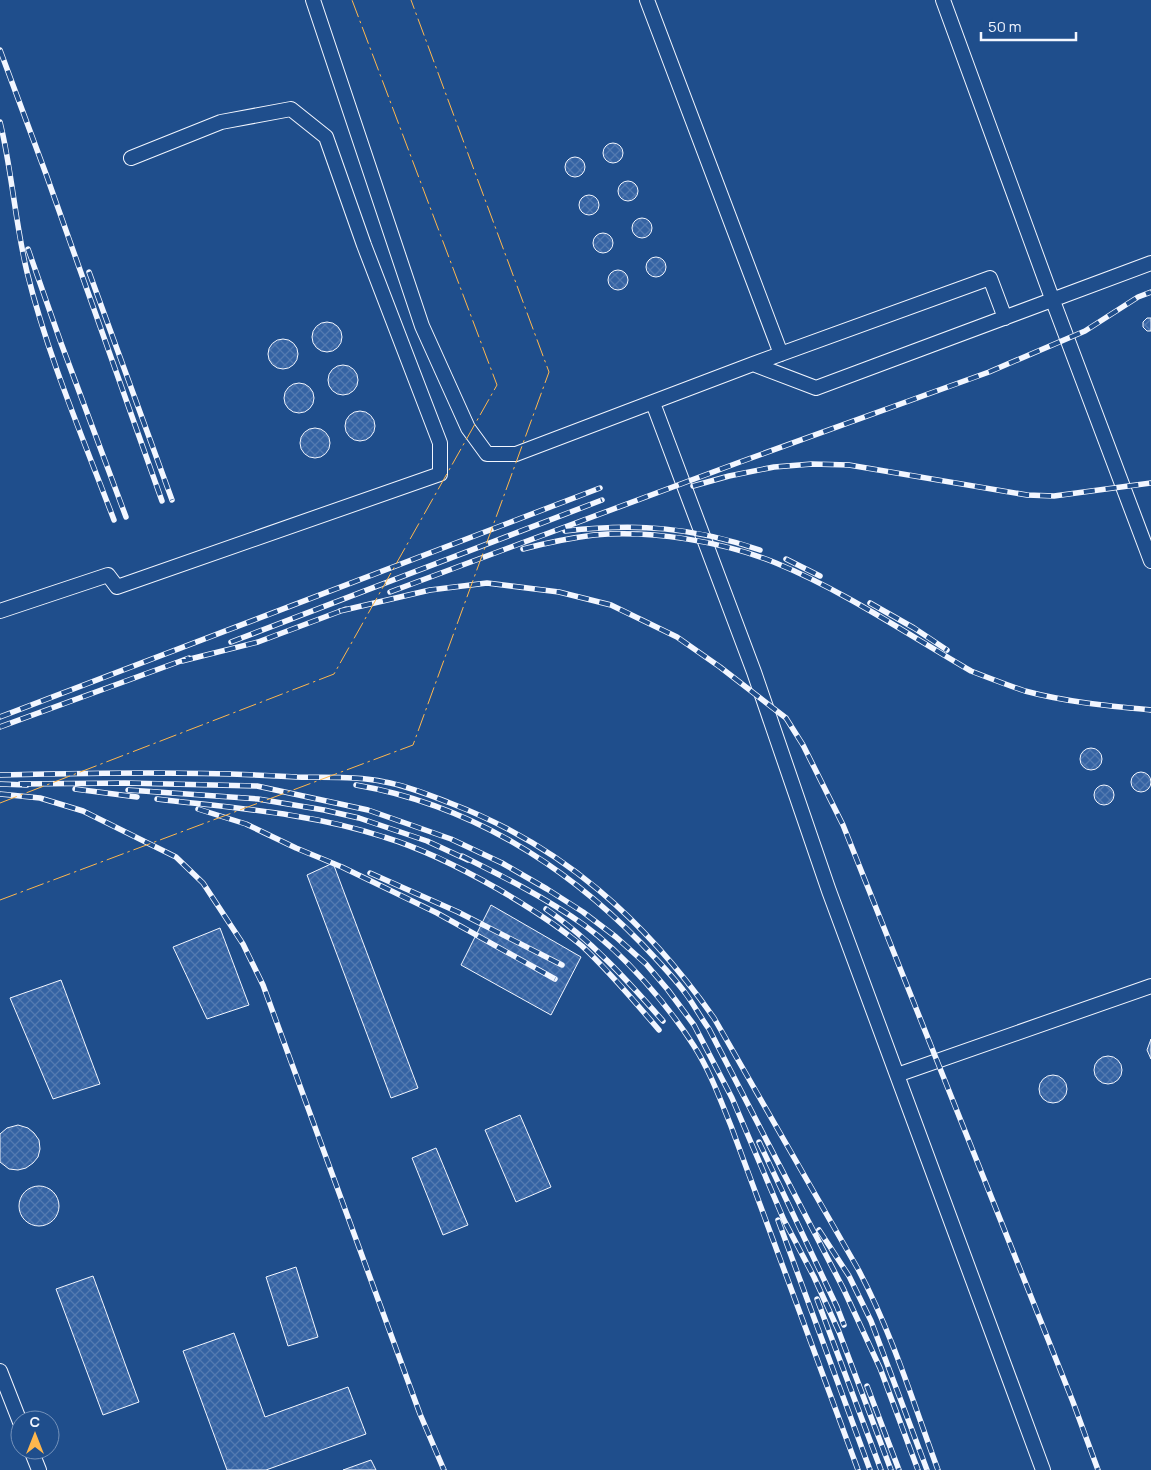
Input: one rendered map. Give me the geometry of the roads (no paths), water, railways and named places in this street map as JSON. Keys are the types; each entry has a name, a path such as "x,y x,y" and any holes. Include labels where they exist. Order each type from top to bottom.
{"street":[{"path":"313,0 422,326 468,428 487,454 516,454 753,364 990,278 1005,318"},
{"path":"647,0 781,354"},
{"path":"943,0 1053,301 1151,560"},
{"path":"0,611 108,574 117,587 440,474 440,443 364,245 326,137 292,109 221,122 130,158"},
{"path":"753,364 816,388 1151,263"},
{"path":"652,403 754,672 829,891 1042,1470"},
{"path":"897,1075 1151,986"},
{"path":"0,1371 15,1410"}],"railway":[{"path":"0,50 162,501"},
{"path":"0,122 8,159 19,234 35,304 67,397 114,520"},
{"path":"28,249 126,517"},
{"path":"89,272 172,500"},
{"path":"390,592 989,372 1085,331 1138,297 1151,292"},
{"path":"693,486 729,476 774,467 812,464 849,465 1027,495 1054,496 1151,483"},
{"path":"0,717 600,488"},
{"path":"231,642 602,500"},
{"path":"565,531 616,527 664,529 711,536 760,550"},
{"path":"523,549 594,535 616,534 662,536 710,543 755,555 826,586 971,671 984,676 1025,691 1056,698 1151,710"},
{"path":"786,559 820,576"},
{"path":"340,611 430,590 487,583 559,592 611,605 677,637 720,667 786,718 803,745 843,825 1073,1402 1098,1470"},
{"path":"870,603 914,628 947,650"},
{"path":"182,661 258,642 346,609"},
{"path":"0,727 189,658"},
{"path":"0,775 186,773 374,780 418,791 491,821 529,841 565,864 630,918 660,949 714,1018 870,1293 901,1368 938,1470"},
{"path":"20,784 125,783 257,786 368,810 451,839 502,863 583,912 616,937 646,964 694,1025 732,1098 784,1220 814,1277 839,1332 891,1470"},
{"path":"0,784 27,785"},
{"path":"356,785 397,794 436,806 474,822 511,841 579,887 611,914 676,981 709,1029 843,1288 880,1368 918,1470"},
{"path":"75,789 137,797"},
{"path":"128,790 258,799 324,810 359,818 427,841 468,860"},
{"path":"0,794 40,798 83,811 176,857 203,883 243,944 263,985 420,1414 444,1470"},
{"path":"157,799 272,812 328,822 399,842 442,860 509,895 572,938 622,987 659,1030"},
{"path":"198,809 246,824 342,867 437,913 555,979"},
{"path":"462,856 540,897 570,915 599,937 630,965 658,997 694,1046 710,1075 731,1126 858,1470"},
{"path":"370,873 458,912 562,965"},
{"path":"546,909 593,947 663,1021"},
{"path":"759,1142 844,1325"},
{"path":"778,1220 870,1470"},
{"path":"819,1230 849,1276 871,1321 927,1470"},
{"path":"817,1299 881,1470"},
{"path":"867,1386 899,1470"}]}
